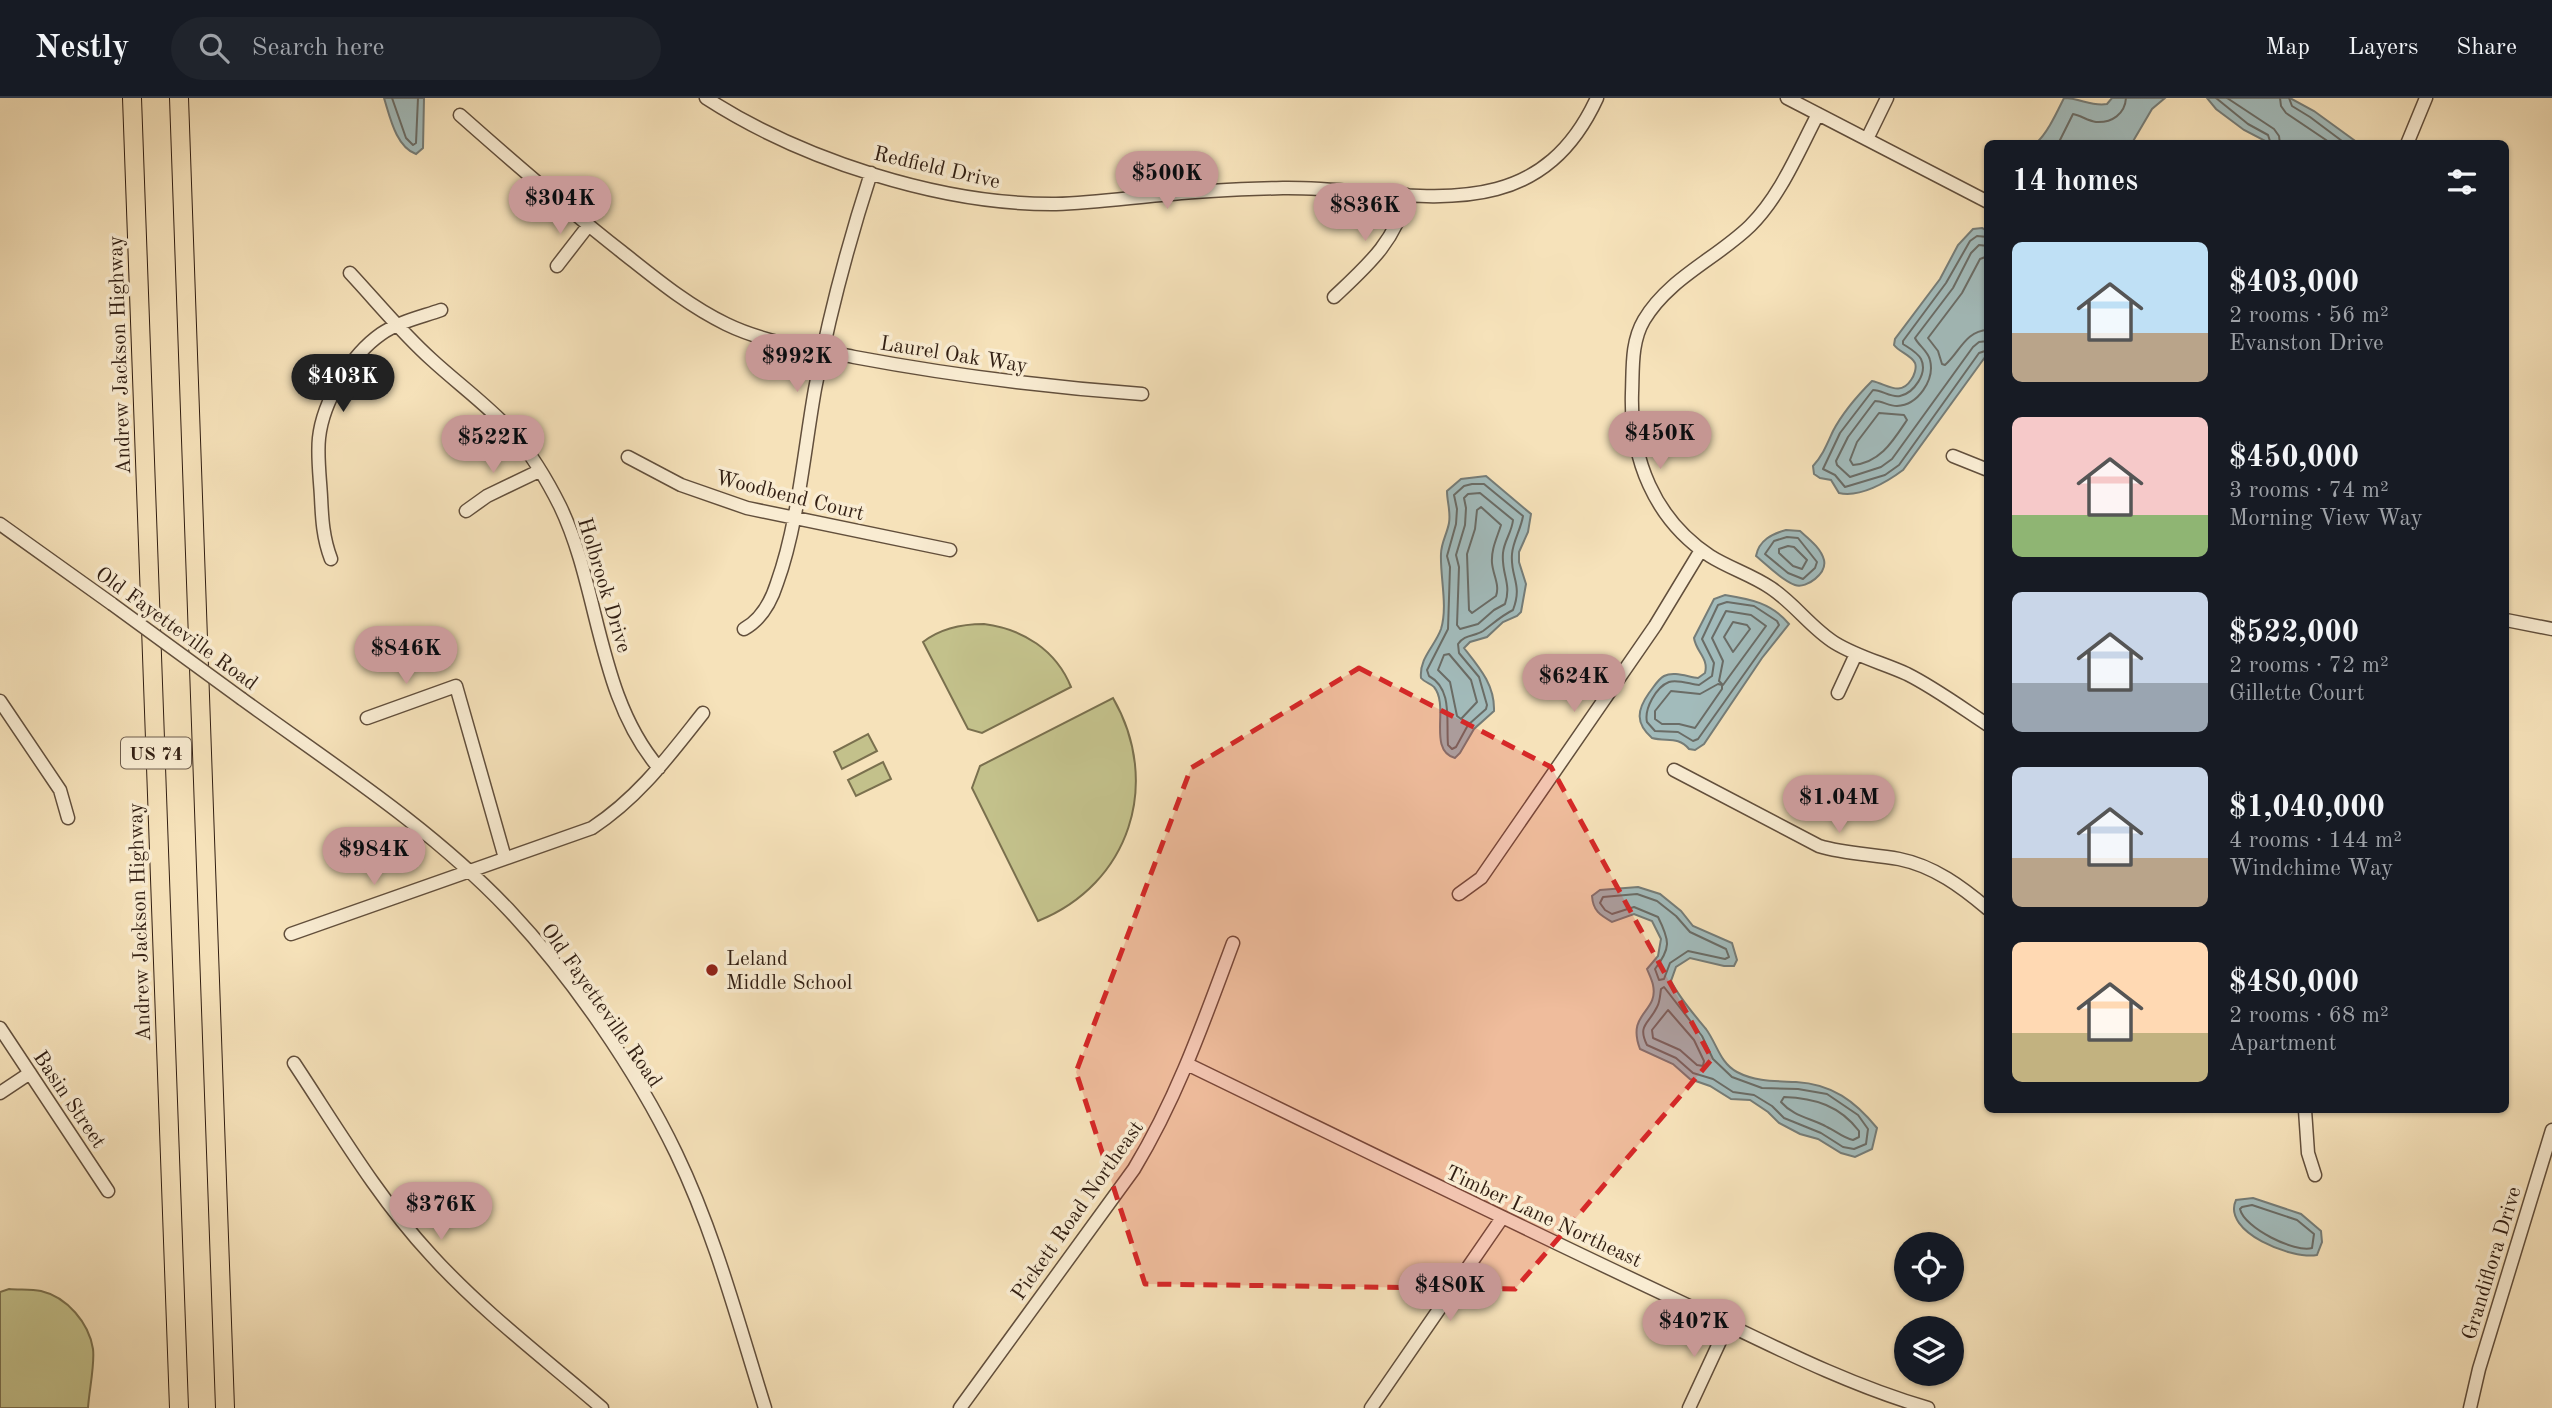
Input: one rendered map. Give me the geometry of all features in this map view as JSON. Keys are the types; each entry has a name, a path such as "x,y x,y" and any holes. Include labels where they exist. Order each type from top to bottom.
{"highway":[{"name":"Andrew Jackson Highway","path":"132,98 179,1408"},
{"name":"US 74","path":"179,98 225,1408"}],"street":[{"name":"Redfield Drive","path":"706,98 784,141 871,173 953,194 1030,203 1090,202 1250,189 1344,189 1437,197 1473,195 1520,180 1547,162 1568,143 1597,98"},
{"path":"1787,98 1984,200"},
{"path":"1867,139 1886,98"},
{"path":"2409,140 2426,98"},
{"path":"1818,114 1782,184 1766,208 1738,236 1689,272 1663,296 1645,320 1637,337 1632,415 1638,459 1659,504 1681,532 1701,550 1768,586 1788,601 1824,636 1856,654 1911,676 1984,722"},
{"name":"Laurel Oak Way","path":"460,115 588,226 667,288 709,316 746,332 822,351 1012,383 1142,394"},
{"path":"744,629 760,617 771,599 783,568 822,351 871,173"},
{"path":"1334,297 1388,242 1401,216 1407,195"},
{"path":"557,266 588,226"},
{"name":"Holbrook Drive","path":"350,274 429,357 515,435 539,471 559,505 571,534 593,615 628,723 644,750 659,768"},
{"path":"331,559 323,538 319,438 338,383 355,359 379,335 397,325 440,310"},
{"path":"1953,456 1984,468"},
{"name":"Woodbend Court","path":"628,457 701,494 747,508 950,550"},
{"path":"466,511 487,496 539,471"},
{"name":"Old Fayetteville Road","path":"0,524 378,797 508,909 548,957 608,1038 648,1100 676,1153 705,1222 765,1408"},
{"path":"1459,894 1481,878 1648,636 1701,550"},
{"path":"2509,621 2552,629"},
{"path":"1838,693 1856,654"},
{"path":"368,718 456,686 505,858"},
{"path":"0,701 60,790 68,818"},
{"path":"291,933 592,828 614,814 646,785 703,713"},
{"path":"1674,770 1819,846 1844,853 1901,860 1927,868 1955,883 1984,906"},
{"name":"Pickett Road Northeast","path":"960,1408 1134,1169 1157,1131 1187,1064 1233,943"},
{"name":"Basin Street","path":"0,1028 108,1191"},
{"path":"294,1063 386,1199 430,1254 499,1323 602,1408"},
{"name":"Timber Lane Northeast","path":"1187,1064 1502,1218 1728,1324 1885,1396 1928,1408"},
{"path":"0,1093 30,1073"},
{"path":"2305,1113 2308,1153 2315,1175"},
{"name":"Grandiflora Drive","path":"2470,1408 2479,1369 2552,1130"},
{"path":"1371,1408 1502,1218"},
{"path":"1689,1408 1728,1324"}],"highlighted area":[{"path":"1359,668 1551,767 1712,1059 1515,1289 1145,1284 1076,1072 1191,768"}],"shaded area":[{"path":"984,624 1025,636 1057,662 1071,687 982,733 968,729 923,642 952,628"},
{"path":"1113,698 1128,730 1135,764 1135,796 1128,828 1115,857 1095,883 1070,904 1038,921 972,788 980,766"},
{"path":"868,734 877,751 842,769 834,752"},
{"path":"883,762 891,779 856,796 848,780"},
{"path":"9,1289 37,1290 51,1294 68,1305 82,1321 93,1349 88,1408 0,1408 0,1292"}],"water":[{"path":"384,98 424,98 423,148 416,154 403,145 399,138"},
{"path":"2064,98 2102,105 2112,98 2165,98 2152,109 2134,140 2039,140"},
{"path":"2207,98 2290,98 2314,111 2354,140 2263,140 2244,130 2216,109"},
{"path":"1973,229 1984,229 1984,359 1903,470 1864,491 1839,493 1831,480 1814,474 1813,466 1841,418 1872,381 1898,389 1911,380 1915,363 1894,345 1895,339 1940,279 1958,245"},
{"path":"1486,476 1531,514 1528,532 1519,552 1519,562 1526,584 1521,612 1503,622 1487,637 1470,642 1464,648 1489,685 1494,711 1474,729 1455,758 1442,746 1438,695 1433,686 1421,678 1421,671 1443,620 1441,554 1449,519 1447,491 1461,479"},
{"path":"1786,530 1800,531 1817,548 1824,560 1819,575 1805,585 1790,583 1756,556 1767,539"},
{"path":"1725,595 1752,600 1768,607 1789,624 1762,658 1704,744 1695,750 1676,741 1652,738 1640,722 1640,711 1645,699 1664,676 1677,674 1698,678 1705,673 1704,659 1694,638 1714,599"},
{"path":"1638,887 1660,894 1681,911 1693,926 1732,943 1737,960 1734,966 1690,958 1676,967 1671,981 1706,1029 1727,1064 1751,1078 1809,1083 1832,1090 1851,1102 1877,1128 1872,1149 1855,1157 1841,1153 1818,1139 1800,1134 1779,1123 1750,1100 1731,1099 1710,1086 1690,1079 1673,1064 1640,1049 1637,1027 1654,994 1647,969 1658,956 1661,939 1652,921 1634,914 1612,922 1596,909 1592,896 1600,890"},
{"path":"2253,1198 2301,1214 2321,1231 2322,1242 2317,1255 2292,1253 2249,1233 2239,1223 2234,1212 2236,1200"}],"place":[{"name":"Leland Middle School","path":"712,970"}]}
